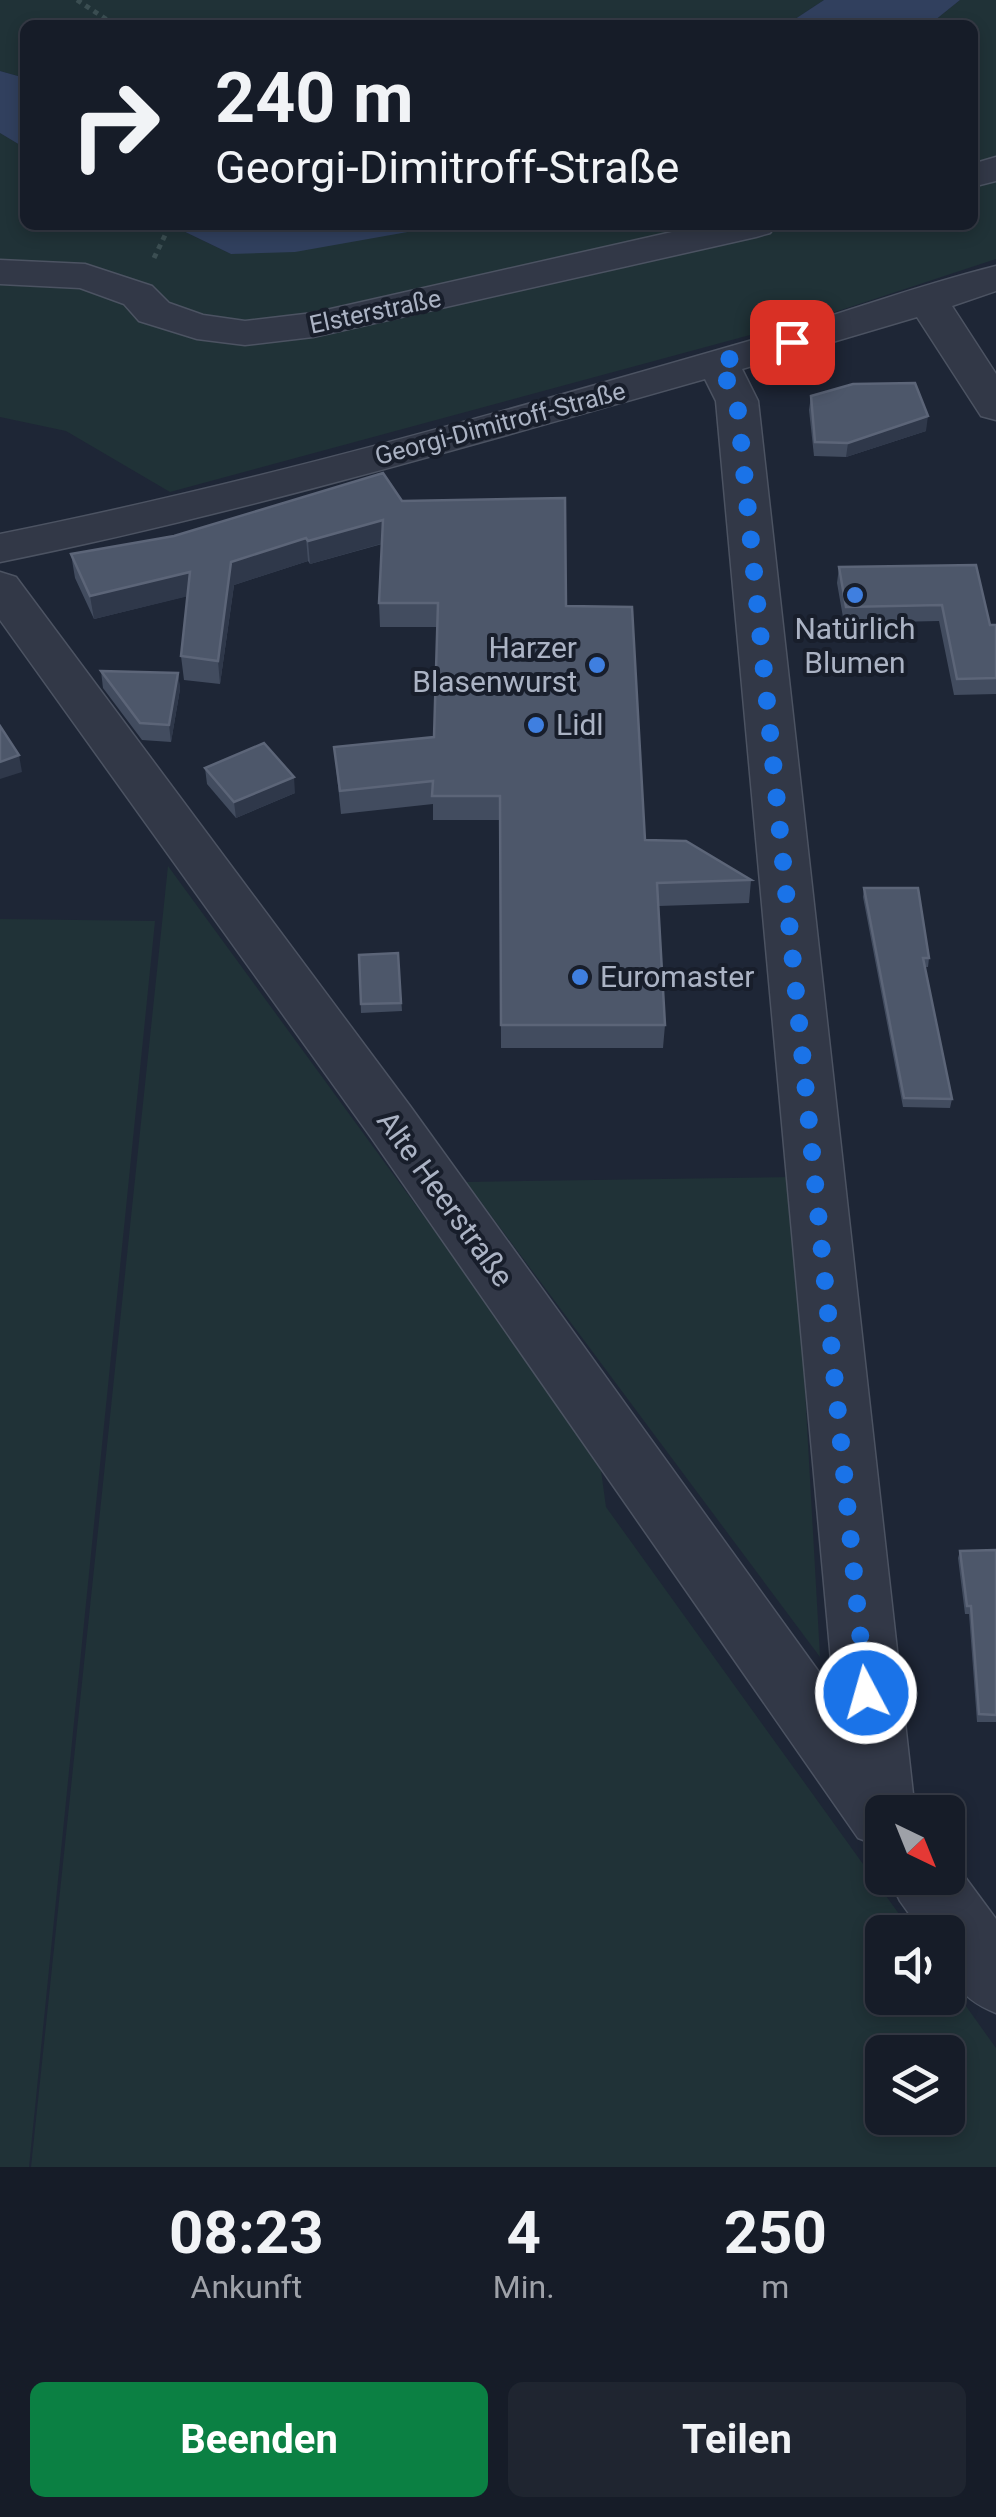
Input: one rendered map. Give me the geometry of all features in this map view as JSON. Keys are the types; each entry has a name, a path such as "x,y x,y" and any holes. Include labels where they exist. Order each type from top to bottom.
{"street":[{"name":"Elsterstraße","path":"0,272 84,276 138,294 154,312 197,327 245,333 313,325 734,230"},
{"name":"Georgi-Dimitroff-Straße","path":"0,548 125,524 718,362 996,278"},
{"path":"928,301 996,407"},
{"path":"718,362 737,401 878,1795"},
{"name":"Alte Heerstraße","path":"0,587 390,1121 868,1795"},
{"path":"936,1895 996,1978"}],"path":[{"path":"77,0 107,20"},
{"path":"159,252 168,230"}],"shaded area":[{"path":"0,0 824,0 794,20 20,20 20,77 0,71"},
{"path":"960,0 996,0 996,259 835,312 170,492 66,431 0,417 0,133 20,145 20,230 181,230 231,254 410,230 978,230 978,20 935,20"},
{"path":"168,866 599,1456 606,1507 865,1867 865,1895 885,1895 900,1915 865,1915 865,2015 965,2015 965,2005 996,2048 996,2167 31,2167"},
{"path":"0,919 155,921 29,2167 0,2167"},
{"path":"793,1177 820,1657 466,1182"}],"water":[{"path":"824,0 960,0 935,20 794,20"},
{"path":"0,71 20,77 20,145 0,133"},
{"path":"181,230 419,230 295,252 231,254"}],"building":[{"path":"915,383 928,416 848,443 815,442 811,396 853,384"},
{"path":"383,473 402,501 565,498 566,606 632,607 645,840 686,841 751,880 657,883 665,1025 501,1025 500,796 432,796 433,781 340,791 334,747 434,737 438,603 379,603 383,520 308,541 306,538 231,562 218,661 181,656 190,572 90,596 71,554 174,536"},
{"path":"976,565 990,625 996,625 996,678 957,679 942,605 846,607 839,567"},
{"path":"101,671 178,673 169,725 140,723"},
{"path":"0,726 19,755 0,762"},
{"path":"264,743 294,777 234,802 205,768"},
{"path":"864,888 918,888 929,958 923,958 952,1099 904,1098"},
{"path":"398,953 401,1003 361,1004 359,955"},
{"path":"996,1550 996,1715 979,1714 971,1606 967,1606 960,1551"}],"place":[{"name":"Natürlich Blumen","path":"855,595"},
{"name":"Harzer Blasenwurst","path":"597,665"},
{"name":"Lidl","path":"536,725"},
{"name":"Euromaster","path":"580,977"}],"route":[{"path":"792,342 718,362 737,401 866,1693"}]}
